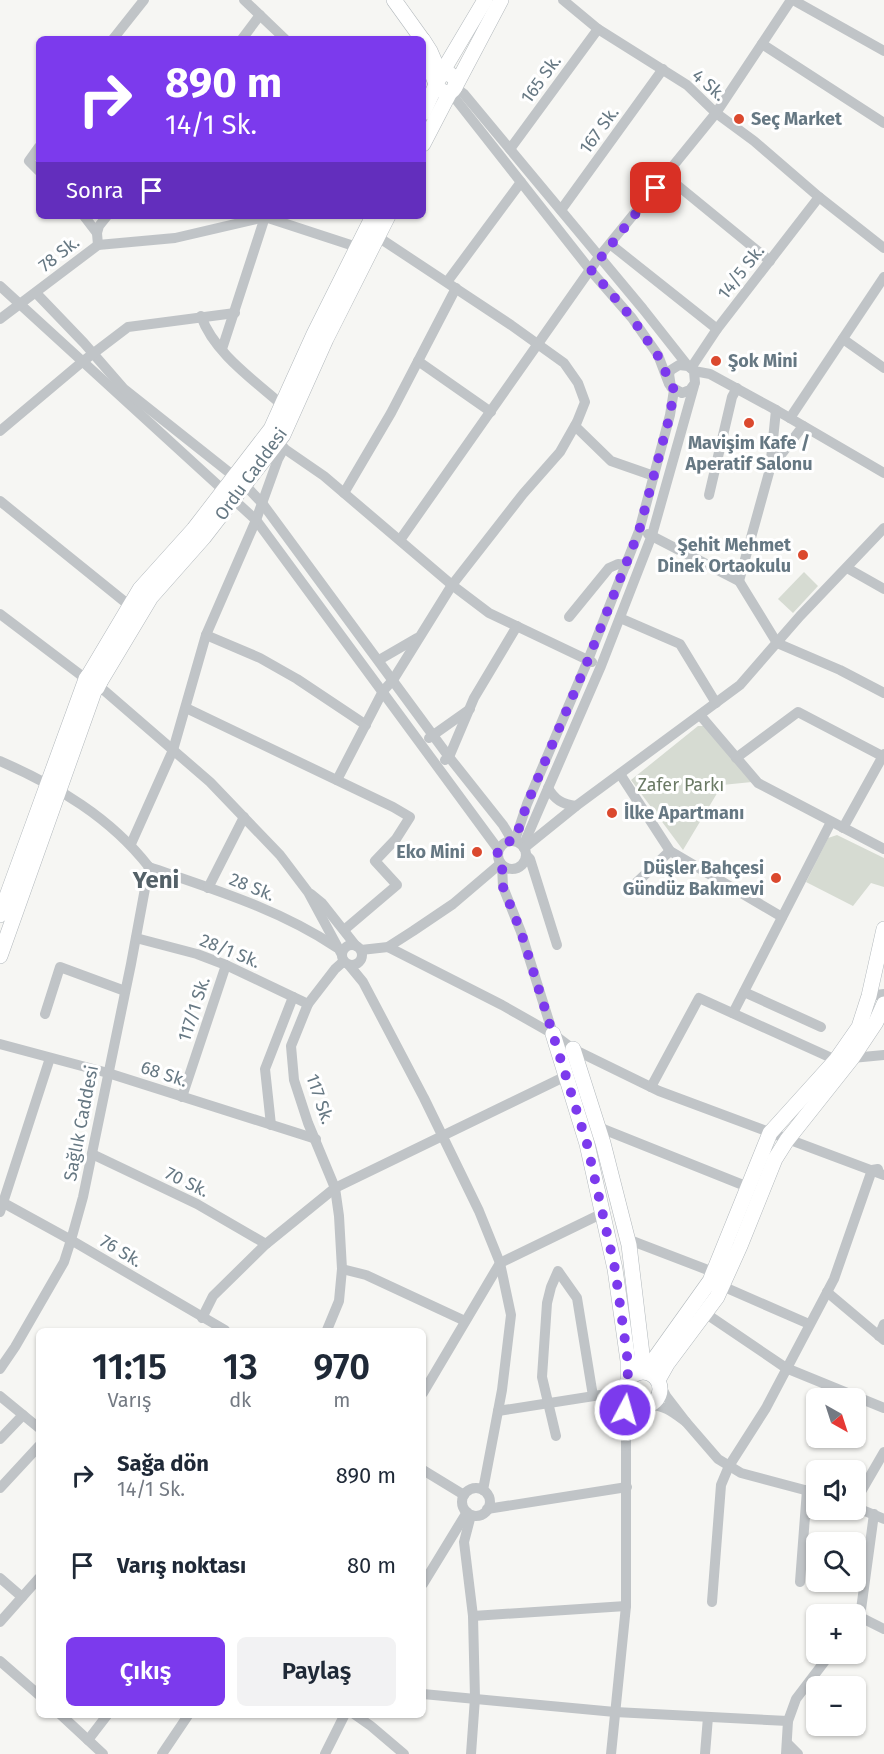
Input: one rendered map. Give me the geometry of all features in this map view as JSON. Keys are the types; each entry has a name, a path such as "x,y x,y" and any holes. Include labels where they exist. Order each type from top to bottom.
{"main road":[{"path":"385,0 410,36"},
{"path":"394,0 420,36"},
{"path":"426,135 444,84 485,0"},
{"path":"426,108 433,93 444,84 501,0"},
{"path":"426,45 444,84"},
{"path":"426,60 444,84"},
{"name":"Ordu Caddesi","path":"239,481 280,446 372,227"},
{"name":"Ordu Caddesi","path":"92,683 151,597 204,537 272,429 314,334 364,249"},
{"name":"Ordu Caddesi","path":"0,915 53,787 92,683 130,606 140,589 194,529 228,496"},
{"name":"Ordu Caddesi","path":"0,956 53,787"},
{"path":"641,1382 695,1304 713,1272 770,1133 836,1060 859,1027 877,995 884,929"},
{"path":"641,1382 667,1364 717,1298 776,1159 787,1140 852,1058 876,1022 884,1004"},
{"path":"553,1034 587,1144 603,1213 615,1269 628,1361 641,1382 658,1398 648,1405 634,1404 641,1382 642,1354 627,1239 598,1127 573,1049"},
{"path":"603,1213 619,1205"}],"street":[{"path":"115,36 144,0"},
{"path":"244,0 258,8 282,36"},
{"name":"4 Sk.","path":"563,0 598,28 687,85 716,113 754,141 819,197 884,248"},
{"path":"400,540 599,257 716,113 792,0 884,51"},
{"path":"244,36 258,8"},
{"name":"165 Sk.","path":"510,149 598,28"},
{"path":"762,44 884,123"},
{"name":"167 Sk.","path":"561,210 663,69"},
{"path":"444,84 510,149 662,331 696,379 652,535 601,666 520,846"},
{"path":"444,84 638,327 658,356 671,387 687,392 694,386"},
{"path":"36,151 29,161 36,168"},
{"path":"666,176 770,261"},
{"path":"344,493 418,361 452,285 521,182"},
{"name":"14/5 Sk.","path":"691,369 717,329 819,197"},
{"path":"86,219 97,233"},
{"path":"98,245 97,233 105,219"},
{"name":"78 Sk.","path":"0,319 98,245 175,238 228,221 246,219"},
{"path":"222,349 264,219"},
{"path":"279,219 364,249"},
{"path":"337,780 383,691 393,680 452,585 523,494 560,452 585,402 578,383 564,363 372,227"},
{"path":"610,244 717,329"},
{"path":"790,418 884,277"},
{"path":"0,286 256,520 422,743 498,849 503,887 521,932 553,1034"},
{"path":"36,293 124,389 239,481 262,503 449,757 530,859 557,945"},
{"path":"0,430 128,327 234,313"},
{"path":"201,316 205,329 222,349 282,405"},
{"path":"843,339 884,368"},
{"path":"418,361 491,412"},
{"path":"501,864 509,869 516,868 524,862 520,846 527,804 639,531 670,415 671,387 668,379 671,370 679,365 710,374 884,473"},
{"path":"709,495 732,397 737,388"},
{"path":"739,581 770,469 776,410"},
{"path":"575,426 611,461 654,476"},
{"path":"770,469 803,426"},
{"path":"131,844 173,750 206,636 256,520 278,459 280,446 324,476 452,585 489,613 601,666"},
{"path":"0,501 130,606"},
{"path":"498,849 503,843 520,846 740,685 884,528"},
{"path":"639,531 652,535 739,581 777,643 840,670 884,693"},
{"path":"569,617 609,568 615,565 626,565"},
{"path":"847,567 884,589"},
{"path":"620,618 680,644 716,703"},
{"path":"2,620 92,683 210,782 280,855 308,892 343,958 363,982 479,1210 500,1263 511,1316 498,1411 483,1490 489,1500 487,1509"},
{"path":"437,765 449,757 474,698 517,626"},
{"path":"206,636 260,658 297,679 366,725"},
{"path":"378,660 420,636"},
{"path":"186,708 410,817 396,839 375,861 397,885 344,930"},
{"path":"422,743 470,709"},
{"path":"736,758 798,712 884,756 843,828"},
{"path":"700,715 758,783 884,849"},
{"path":"0,761 53,787 95,812 131,844 149,867"},
{"path":"620,774 670,851 782,917"},
{"path":"548,788 554,798 564,805 576,806"},
{"path":"208,888 244,817"},
{"path":"733,1013 831,822"},
{"path":"635,884 670,851"},
{"path":"360,954 383,948 453,904 501,864"},
{"name":"28 Sk.","path":"149,867 262,907 318,935 343,958"},
{"name":"Sağlık Caddesi","path":"0,1370 64,1262 71,1240 92,1154 149,867"},
{"path":"308,892 322,903 360,954 363,982"},
{"name":"28/1 Sk.","path":"136,938 197,954 226,965 308,1004"},
{"name":"117 Sk.","path":"328,1328 339,1301 342,1269 339,1216 335,1188 308,1123 294,1080 291,1046 308,1004 343,958 346,947 360,954"},
{"path":"383,948 502,1005 553,1034 573,1049 651,1087 884,1175"},
{"path":"343,958 355,965 360,954"},
{"name":"117/1 Sk.","path":"182,1097 226,965"},
{"path":"45,1014 60,967 125,991"},
{"path":"744,992 821,1027"},
{"path":"271,1125 265,1069 293,997"},
{"path":"651,1087 699,998 836,1060"},
{"name":"68 Sk.","path":"0,1044 108,1073 316,1139"},
{"path":"852,1058 884,1055"},
{"path":"1,1205 50,1058"},
{"path":"202,1318 213,1296 266,1244 335,1188 566,1076"},
{"path":"598,1127 748,1187"},
{"name":"70 Sk.","path":"92,1154 197,1204 266,1244"},
{"path":"872,1170 884,1168"},
{"path":"712,1602 721,1485 729,1466 766,1408 834,1279 872,1170"},
{"name":"76 Sk.","path":"1,1205 71,1240 221,1328"},
{"path":"426,1388 500,1263 603,1213"},
{"path":"627,1239 713,1272"},
{"path":"342,1269 366,1275 465,1321"},
{"path":"556,1437 542,1377 547,1303 558,1271 577,1298 593,1396"},
{"path":"722,1286 809,1324"},
{"path":"827,1292 882,1338"},
{"path":"705,1313 786,1368 884,1408"},
{"path":"882,1338 884,1324"},
{"path":"498,1411 593,1396 641,1382 666,1396 718,1459 741,1473 806,1491"},
{"path":"611,1754 626,1606 625,1410 641,1382"},
{"path":"0,1396 36,1426"},
{"path":"626,1434 632,1420 648,1405 658,1405 686,1422"},
{"path":"0,1439 23,1415"},
{"path":"0,1488 36,1449"},
{"path":"866,1484 884,1452"},
{"path":"426,1472 464,1495"},
{"path":"469,1514 480,1515 487,1509 627,1487"},
{"path":"471,1754 475,1698 473,1616 464,1542 469,1514 462,1504 464,1495 471,1489 483,1490"},
{"path":"426,1579 469,1514"},
{"path":"861,1604 879,1517"},
{"path":"800,1582 808,1520"},
{"path":"0,1578 22,1597"},
{"path":"0,1622 36,1581"},
{"path":"473,1616 626,1606"},
{"path":"866,1623 884,1629"},
{"path":"0,1661 36,1692"},
{"path":"798,1754 786,1748 788,1721 796,1699 823,1664"},
{"path":"426,1694 615,1712 788,1721"},
{"path":"705,1754 708,1717"},
{"path":"64,1718 103,1754"},
{"path":"88,1740 105,1718"},
{"path":"162,1754 186,1718"},
{"path":"325,1754 343,1718"},
{"path":"360,1718 404,1754"}],"green space":[{"path":"804,572 818,586 793,613 778,599"},
{"name":"Zafer Parkı","path":"698,726 704,726 752,782 722,785 683,850 631,780"},
{"path":"837,835 884,858 884,887 871,883 853,906 806,882 828,838"}],"place":[{"name":"Seç Market","path":"739,119"},
{"name":"Şok Mini","path":"716,361"},
{"name":"Mavişim Kafe / Aperatif Salonu","path":"749,423"},
{"name":"Şehit Mehmet Dinek Ortaokulu","path":"803,555"},
{"name":"İlke Apartmanı","path":"612,813"},
{"name":"Eko Mini","path":"477,852"},
{"name":"Düşler Bahçesi Gündüz Bakımevi","path":"776,878"}],"district":[{"name":"Yeni","path":"156,880"}],"route":[{"path":"625,1410 628,1361 615,1269 587,1144 521,932 503,887 502,865 497,854 503,843 515,840 527,804 639,531 670,415 674,390 669,384 658,356 632,318 591,270 599,257 656,188"}]}
